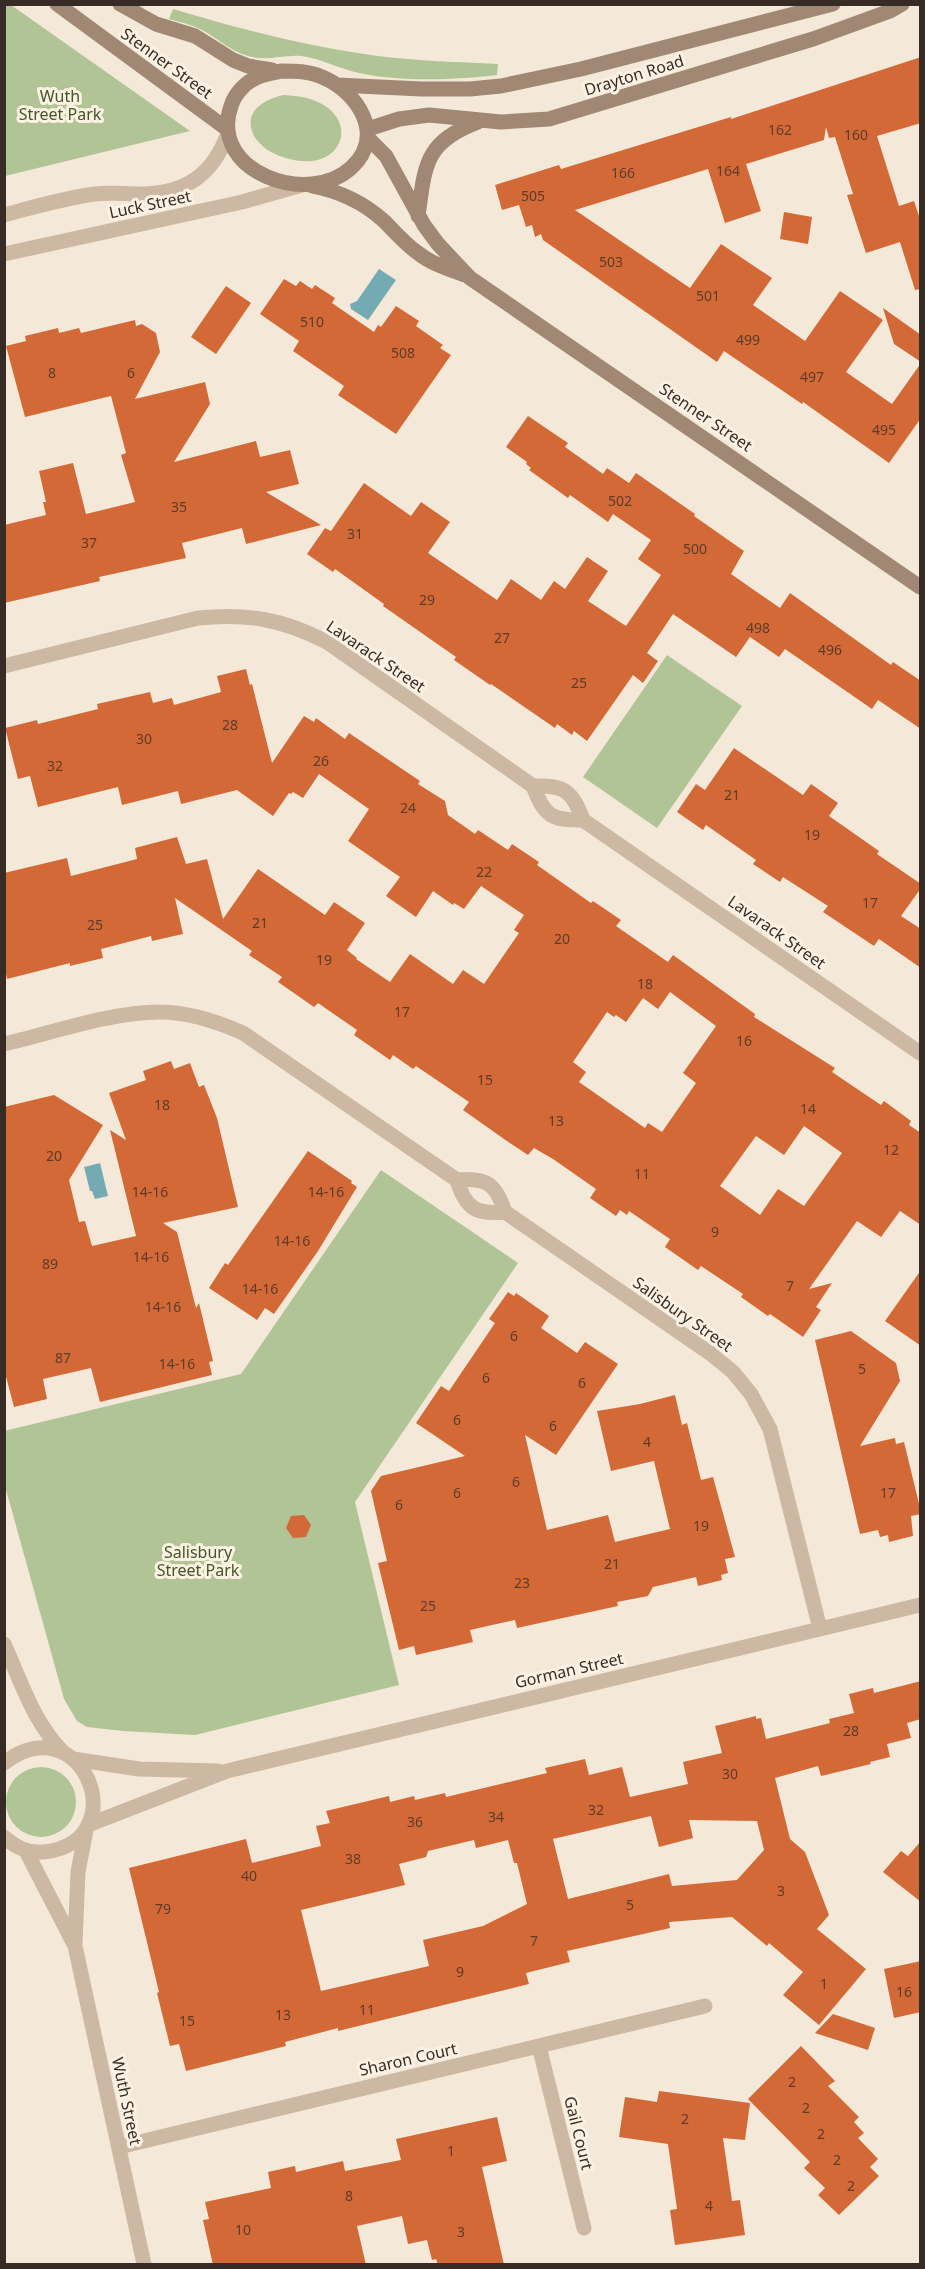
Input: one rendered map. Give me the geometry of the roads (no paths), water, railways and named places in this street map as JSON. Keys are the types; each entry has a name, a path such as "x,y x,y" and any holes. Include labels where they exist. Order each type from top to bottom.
{"main road":[{"name":"Stenner Street","path":"57,4 228,131"},
{"name":"Stenner Street","path":"120,4 148,21 195,36 240,63 264,70 281,71"},
{"name":"Drayton Road","path":"337,85 423,89 470,89 501,86 581,69 833,4"},
{"name":"Drayton Road","path":"367,133 399,119 429,115 478,122 525,122 549,119 813,39 890,11 902,4"},
{"path":"281,71 321,76 337,85 352,96 360,108 367,133 360,157 346,172 319,184 303,185 277,181 255,170 241,159 232,146 228,131 228,114 233,98 245,85 259,77 281,71"},
{"path":"418,216 423,180 436,149 447,136 478,122"},
{"name":"Stenner Street","path":"367,133 386,156 418,216 438,244 470,278 921,587"},
{"name":"Stenner Street","path":"303,185 339,193 356,201 373,212 433,264 470,278"}],"street":[{"name":"Luck Street","path":"4,215 94,194 160,193 179,188 191,183 210,168 219,155 228,131"},
{"name":"Luck Street","path":"4,254 242,202 303,185"},
{"name":"Lavarack Street","path":"4,666 198,618 225,615 252,616 278,621 303,630 327,642 532,786 539,802 550,815 566,820 583,820 921,1053"},
{"name":"Lavarack Street","path":"532,786 550,785 567,791 578,804 583,820"},
{"name":"Salisbury Street","path":"4,1044 131,1013 188,1014 217,1021 243,1033 457,1180 473,1179 489,1184 500,1197 505,1212 711,1354 733,1372 751,1394 766,1420 776,1448 820,1629"},
{"name":"Salisbury Street","path":"457,1180 461,1195 473,1208 489,1214 505,1212"},
{"name":"Gorman Street","path":"88,1826 227,1771 921,1605"},
{"path":"4,1644 36,1716 53,1743 69,1756"},
{"name":"Gorman Street","path":"4,1763 16,1754 32,1749 49,1749 69,1756 139,1769 227,1771"},
{"name":"Wuth Street","path":"69,1756 86,1772 93,1789 94,1808 78,1872 75,1946"},
{"path":"6,1841 27,1851 44,1853 61,1850 76,1840 88,1826"},
{"name":"Wuth Street","path":"27,1851 75,1946 144,2265"},
{"name":"Sharon Court","path":"119,2147 705,2006"},
{"name":"Gail Court","path":"539,2046 584,2228"}],"water":[{"path":"379,269 396,280 368,320 351,309 350,304 357,301"},
{"path":"100,1163 108,1196 95,1199 90,1191 84,1167"}],"park label":[{"name":"Wuth Street Park","path":"60,105"},
{"name":"Salisbury Street Park","path":"198,1561"}]}
